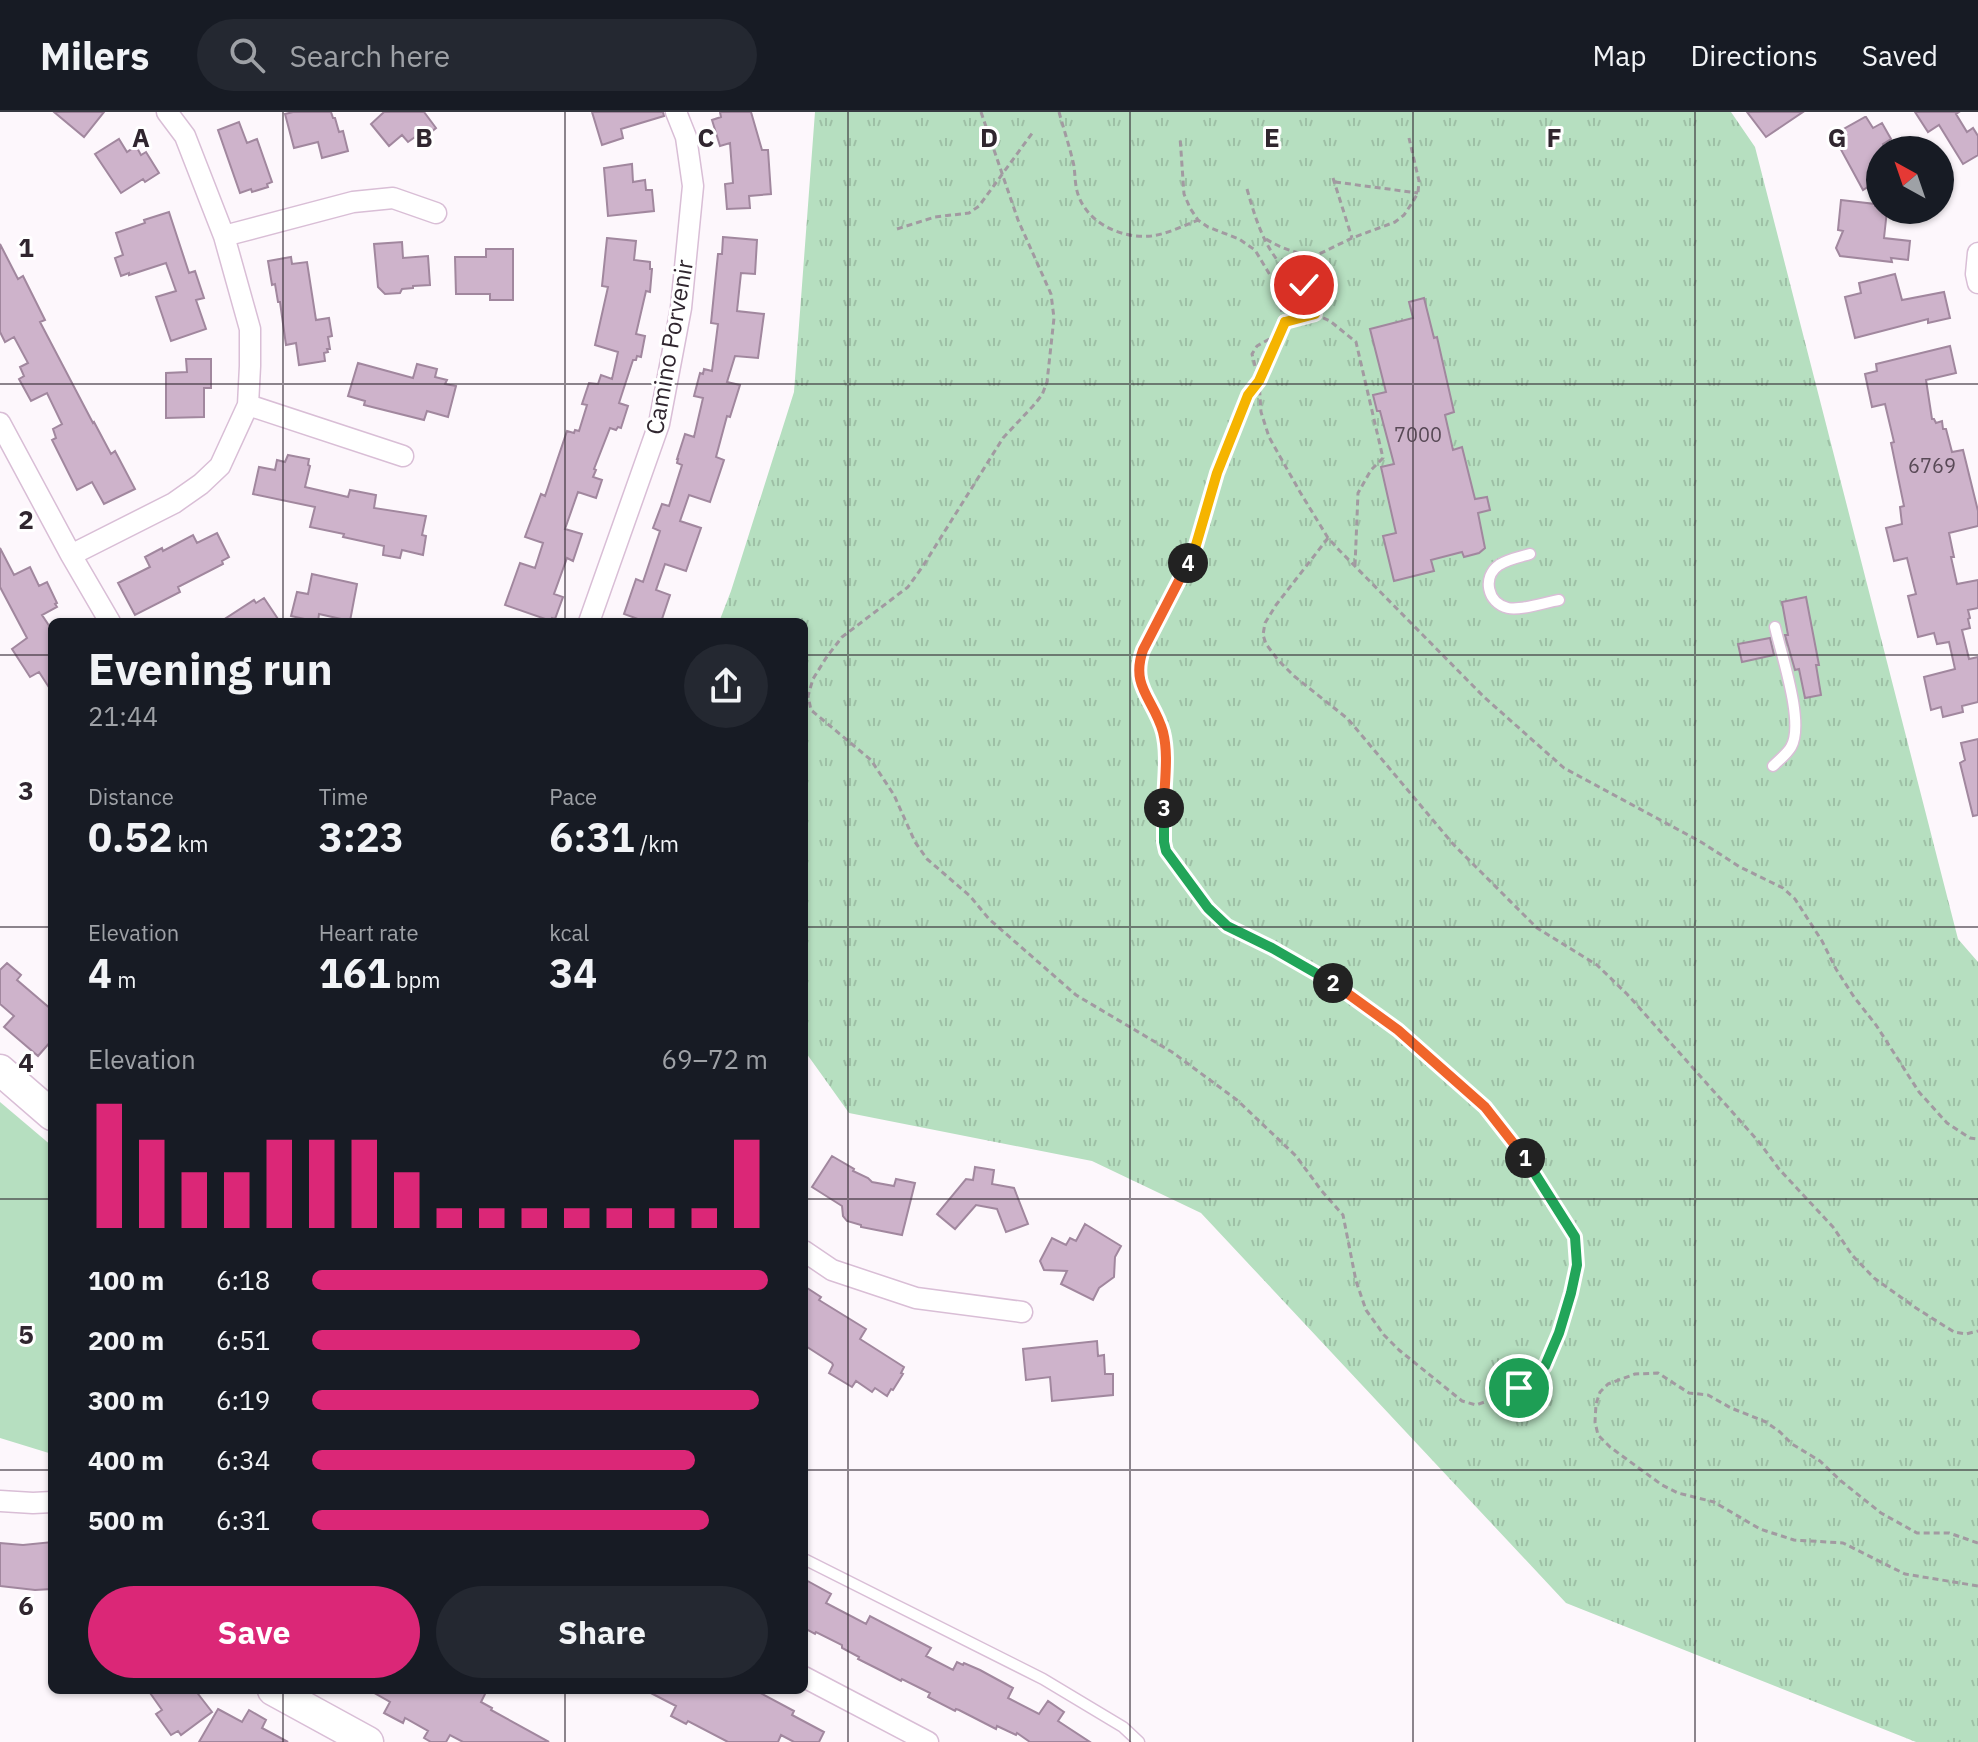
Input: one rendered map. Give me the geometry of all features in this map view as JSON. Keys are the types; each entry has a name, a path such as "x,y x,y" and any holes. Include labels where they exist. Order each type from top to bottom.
{"street":[{"path":"71,555 174,503 201,484 220,466 248,405 250,329 224,236 185,136 167,112"},
{"name":"Camino Porvenir","path":"590,618 659,424 681,308 693,186 686,137 676,112"},
{"path":"224,236 353,202 393,198 436,213"},
{"path":"1978,253 1978,283"},
{"path":"248,405 403,456"},
{"path":"0,423 108,618"},
{"path":"0,1070 48,1112"},
{"path":"808,1254 832,1270 916,1298 1022,1312"},
{"path":"0,1501 48,1502"},
{"path":"808,1679 928,1742"},
{"path":"280,1694 368,1742"}],"lane":[{"path":"1530,554 1502,562 1492,571 1488,589 1493,599 1512,610 1559,600"},
{"path":"1773,766 1791,748 1796,731 1795,713 1775,627"},
{"path":"808,1561 1043,1679 1123,1727 1139,1742"}],"path":[{"path":"981,112 1018,220 1051,294 1054,318 1047,382 1042,395 1003,438 908,587 842,637 826,658 813,679 808,696 811,710 871,760 894,795 915,842 927,859 970,896 989,919 1076,995 1172,1052 1237,1100 1296,1156 1343,1215 1356,1281 1366,1310 1384,1335 1462,1401 1476,1405 1489,1402 1519,1388 1545,1366 1571,1293 1577,1265 1575,1237 1530,1166 1485,1107 1398,1030 1340,987 1227,926 1208,908 1166,851 1165,744 1162,729 1139,681 1138,664 1196,545 1217,473 1248,395 1259,381 1284,322 1276,285 1255,250 1239,239 1208,227 1198,220 1190,208 1184,194 1180,137"},
{"path":"1059,112 1074,167 1077,193 1099,223 1119,234 1150,236 1198,220"},
{"path":"897,229 935,217 969,213 979,206 1033,132"},
{"path":"1315,314 1304,285 1308,260 1352,238 1395,222 1404,215 1418,193 1419,181 1409,138"},
{"path":"1352,238 1334,180 1418,193"},
{"path":"1247,189 1263,238 1282,268 1304,285"},
{"path":"1263,238 1278,247 1315,256"},
{"path":"1284,322 1315,314 1330,321 1356,342 1383,458 1371,470 1358,493 1355,566"},
{"path":"1278,334 1257,346 1252,354 1259,381 1261,412 1269,437 1328,538 1484,697 1564,768 1783,888 1795,899 1836,969 1919,1092 1947,1123 1970,1138 1978,1139"},
{"path":"1328,538 1265,623 1263,635 1266,644 1278,660 1348,719 1453,844 1537,928 1597,965 1627,994 1833,1227 1852,1255 1874,1278 1954,1332 1966,1334 1978,1331"},
{"path":"1978,1543 1949,1533 1917,1533 1881,1513 1820,1461 1792,1444 1766,1422 1708,1395 1689,1393 1658,1373 1635,1374 1608,1384 1600,1392 1595,1422 1598,1435 1662,1485 1678,1493 1714,1502 1760,1529 1794,1540 1843,1543 1905,1574 1978,1586"}],"green space":[{"path":"815,112 1731,112 1755,147 1958,939 1978,962 1978,1742 1916,1742 1566,1603 1201,1213 1092,1161 849,1113 808,1056 808,618 721,618 794,392"},
{"path":"0,1102 48,1143 48,1453 0,1438"}],"building":[{"path":"54,112 104,112 84,137"},
{"path":"331,112 339,132 343,131 348,151 322,158 318,142 294,148 285,114"},
{"path":"384,112 424,112 436,128 419,142 415,137 408,142 402,135 389,146 371,124"},
{"path":"592,112 663,112 664,116 621,129 623,138 602,145"},
{"path":"720,112 751,112 762,150 768,150 771,194 749,196 750,208 727,209 725,184 733,183 730,143 720,146 712,120 721,117"},
{"path":"1747,112 1803,112 1766,137"},
{"path":"1915,112 1959,112 1956,114 1967,132 1973,128 1978,136 1978,155 1963,164 1954,149 1954,136 1946,136 1939,125 1928,132"},
{"path":"1866,117 1873,128 1882,123 1889,136 1866,136 1866,188 1863,190 1833,135"},
{"path":"239,122 247,143 257,139 272,182 267,184 268,187 252,192 251,189 240,193 218,130"},
{"path":"119,139 127,152 136,146 141,155 146,152 159,173 121,193 95,154"},
{"path":"632,164 633,182 645,180 646,190 652,190 654,211 608,216 604,168"},
{"path":"1841,200 1866,203 1866,224 1886,224 1884,238 1910,241 1908,260 1891,258 1892,262 1840,256 1836,248 1843,231 1838,230"},
{"path":"169,212 189,273 195,271 204,298 196,300 206,329 171,341 156,297 176,291 166,263 121,276 115,258 123,255 116,233"},
{"path":"723,237 757,240 755,274 741,273 737,311 764,314 758,358 735,356 727,382 740,385 730,417 727,416 716,457 724,460 710,502 689,495 680,521 701,528 686,571 665,564 656,590 670,595 662,618 635,618 624,614 636,579 643,582 660,531 653,528 662,504 669,506 682,465 677,463 677,459 685,434 694,437 703,398 694,396 700,373 703,374 704,369 712,371 718,324 711,323 718,254 722,254"},
{"path":"607,238 636,241 634,260 650,262 652,269 650,292 646,291 636,334 645,336 641,357 633,360 619,403 628,406 621,428 610,428 594,469 593,477 602,480 596,498 578,492 565,529 582,534 573,561 567,558 554,594 563,597 555,618 542,618 505,605 520,563 535,568 543,543 525,537 541,494 545,496 567,431 579,431 587,405 582,404 589,383 598,384 601,375 612,379 618,352 595,345 608,287 602,286"},
{"path":"402,242 403,258 428,256 430,285 385,294 378,287 374,244"},
{"path":"0,244 18,279 23,276 45,320 40,322 93,423 111,454 115,451 135,489 104,504 92,482 77,490 52,440 56,438 53,429 62,424 47,393 31,401 19,379 24,376 20,367 28,363 14,337 5,342 0,332"},
{"path":"486,249 513,249 513,300 490,300 490,294 456,294 455,257 486,257"},
{"path":"291,257 292,264 307,262 316,320 329,318 332,336 328,337 330,349 324,353 325,361 299,365 296,343 286,345 280,302 275,284 272,285 268,261"},
{"path":"1895,274 1902,300 1944,292 1950,318 1928,323 1928,319 1855,338 1845,297 1861,293 1859,283"},
{"path":"1424,298 1434,338 1437,337 1454,412 1445,415 1453,450 1462,447 1475,499 1487,497 1490,510 1478,513 1485,548 1479,553 1464,557 1462,552 1431,560 1434,571 1394,581 1383,536 1396,533 1381,467 1394,464 1373,395 1386,392 1370,329 1413,318 1409,302"},
{"path":"1950,346 1956,373 1926,380 1932,419 1936,423 1942,421 1952,452 1963,450 1978,511 1978,526 1949,533 1957,584 1978,580 1978,608 1968,610 1970,628 1962,630 1969,659 1978,657 1978,702 1962,706 1963,712 1943,717 1941,707 1931,710 1924,677 1955,669 1949,642 1937,644 1934,633 1918,637 1908,596 1916,594 1907,558 1894,561 1886,528 1902,524 1900,507 1904,506 1885,404 1872,407 1865,374 1877,371 1876,364"},
{"path":"186,359 211,359 211,388 204,388 204,417 166,418 166,373 187,372"},
{"path":"358,363 413,378 417,364 437,369 435,377 447,380 445,384 456,386 448,417 427,411 424,420 364,405 365,401 348,396"},
{"path":"288,455 309,459 305,487 348,497 350,490 376,495 374,508 426,516 422,535 426,536 423,555 402,550 400,558 383,555 384,546 310,527 315,507 253,494 259,467 275,470 277,460 285,462"},
{"path":"217,533 229,557 222,561 223,564 178,587 180,592 135,615 118,583 150,567 145,557 162,548 163,551 193,535 197,543"},
{"path":"0,548 14,575 30,567 39,586 47,582 57,603 57,607 42,615 48,624 48,686 39,672 30,677 12,649 27,638 0,587"},
{"path":"312,574 357,584 351,618 319,614 318,618 291,616 297,592 308,594"},
{"path":"1806,597 1819,665 1816,665 1821,695 1805,698 1799,669 1795,670 1785,635 1788,635 1782,602"},
{"path":"264,598 277,618 226,618 254,600 256,603"},
{"path":"1770,638 1774,655 1742,662 1738,644"},
{"path":"1978,739 1978,815 1973,816 1960,763 1965,760 1961,743"},
{"path":"7,963 21,975 17,980 48,1007 48,1045 38,1056 4,1027 14,1016 0,1004 0,970"},
{"path":"832,1156 872,1182 894,1186 896,1179 915,1183 902,1235 847,1221 842,1206 812,1187"},
{"path":"975,1167 994,1170 992,1184 1014,1188 1028,1224 1006,1232 997,1209 976,1205 955,1229 937,1214 966,1179 973,1180"},
{"path":"1085,1224 1121,1246 1115,1257 1114,1277 1099,1288 1093,1300 1061,1284 1067,1271 1044,1270 1040,1261 1052,1238 1066,1245 1070,1238 1076,1241"},
{"path":"808,1289 821,1297 819,1300 866,1329 860,1339 904,1367 903,1374 887,1396 875,1388 872,1392 856,1381 852,1387 829,1373 832,1363 808,1348"},
{"path":"1097,1341 1098,1356 1104,1355 1105,1374 1113,1374 1113,1395 1052,1401 1050,1377 1026,1380 1023,1349"},
{"path":"48,1542 48,1589 0,1586 0,1543"},
{"path":"808,1581 831,1594 826,1603 866,1624 870,1616 931,1648 926,1656 953,1670 957,1662 980,1670 1013,1688 1008,1698 1039,1714 1048,1701 1064,1712 1058,1721 1090,1742 1030,1742 1017,1733 997,1726 996,1729 928,1697 930,1693 858,1659 842,1645 808,1630"},
{"path":"151,1694 198,1694 212,1712 181,1735 178,1731 171,1735 156,1714 162,1710"},
{"path":"376,1694 485,1694 481,1702 491,1710 549,1742 463,1742 450,1735 446,1742 431,1742 424,1738 428,1731 405,1718 403,1723 384,1713 390,1702"},
{"path":"653,1694 762,1694 824,1732 819,1742 794,1742 781,1735 778,1742 728,1742 688,1721 686,1724 671,1716 676,1706"},
{"path":"218,1709 242,1722 249,1710 266,1720 262,1728 288,1742 199,1742"}],"route":[{"path":"1304,285 1315,314 1284,322 1259,381 1248,395 1217,473 1196,545 1138,664 1139,681 1162,729 1165,744 1164,842 1166,851 1193,889 1227,926 1340,987 1398,1030 1485,1107 1530,1166 1575,1237 1577,1265 1559,1333 1545,1366 1519,1388"}]}
